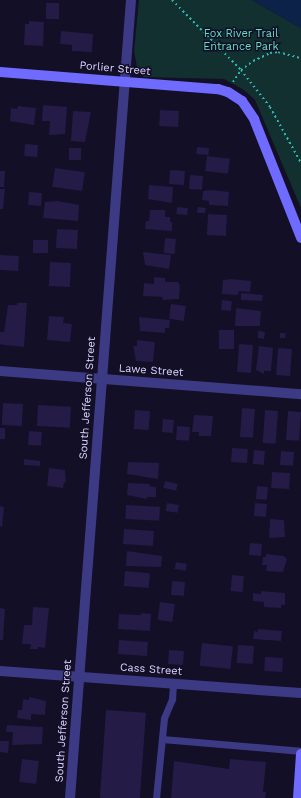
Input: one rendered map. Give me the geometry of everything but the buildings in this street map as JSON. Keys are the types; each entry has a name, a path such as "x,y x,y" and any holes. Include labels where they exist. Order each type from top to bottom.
{"street":[{"name":"South Jefferson Street","path":"70,798 131,0"},
{"name":"Porlier Street","path":"0,72 124,81 228,92"},
{"path":"228,92 242,101 254,119 301,238"},
{"name":"Lawe Street","path":"0,371 301,394"},
{"name":"Cass Street","path":"0,670 301,693"},
{"path":"298,798 301,752"}],"lane":[{"path":"156,798 164,718 172,699 173,683"},
{"path":"162,739 301,752"}],"path":[{"path":"172,0 241,70 270,107 301,163"},
{"path":"228,92 241,70 253,61 278,52 301,58"}],"green space":[{"name":"Fox River Trail Entrance Park","path":"139,0 252,0 301,28 301,208 255,100 244,90 224,79 144,77 138,72 134,51"}],"water":[{"path":"252,0 301,0 301,28 285,19"}]}
